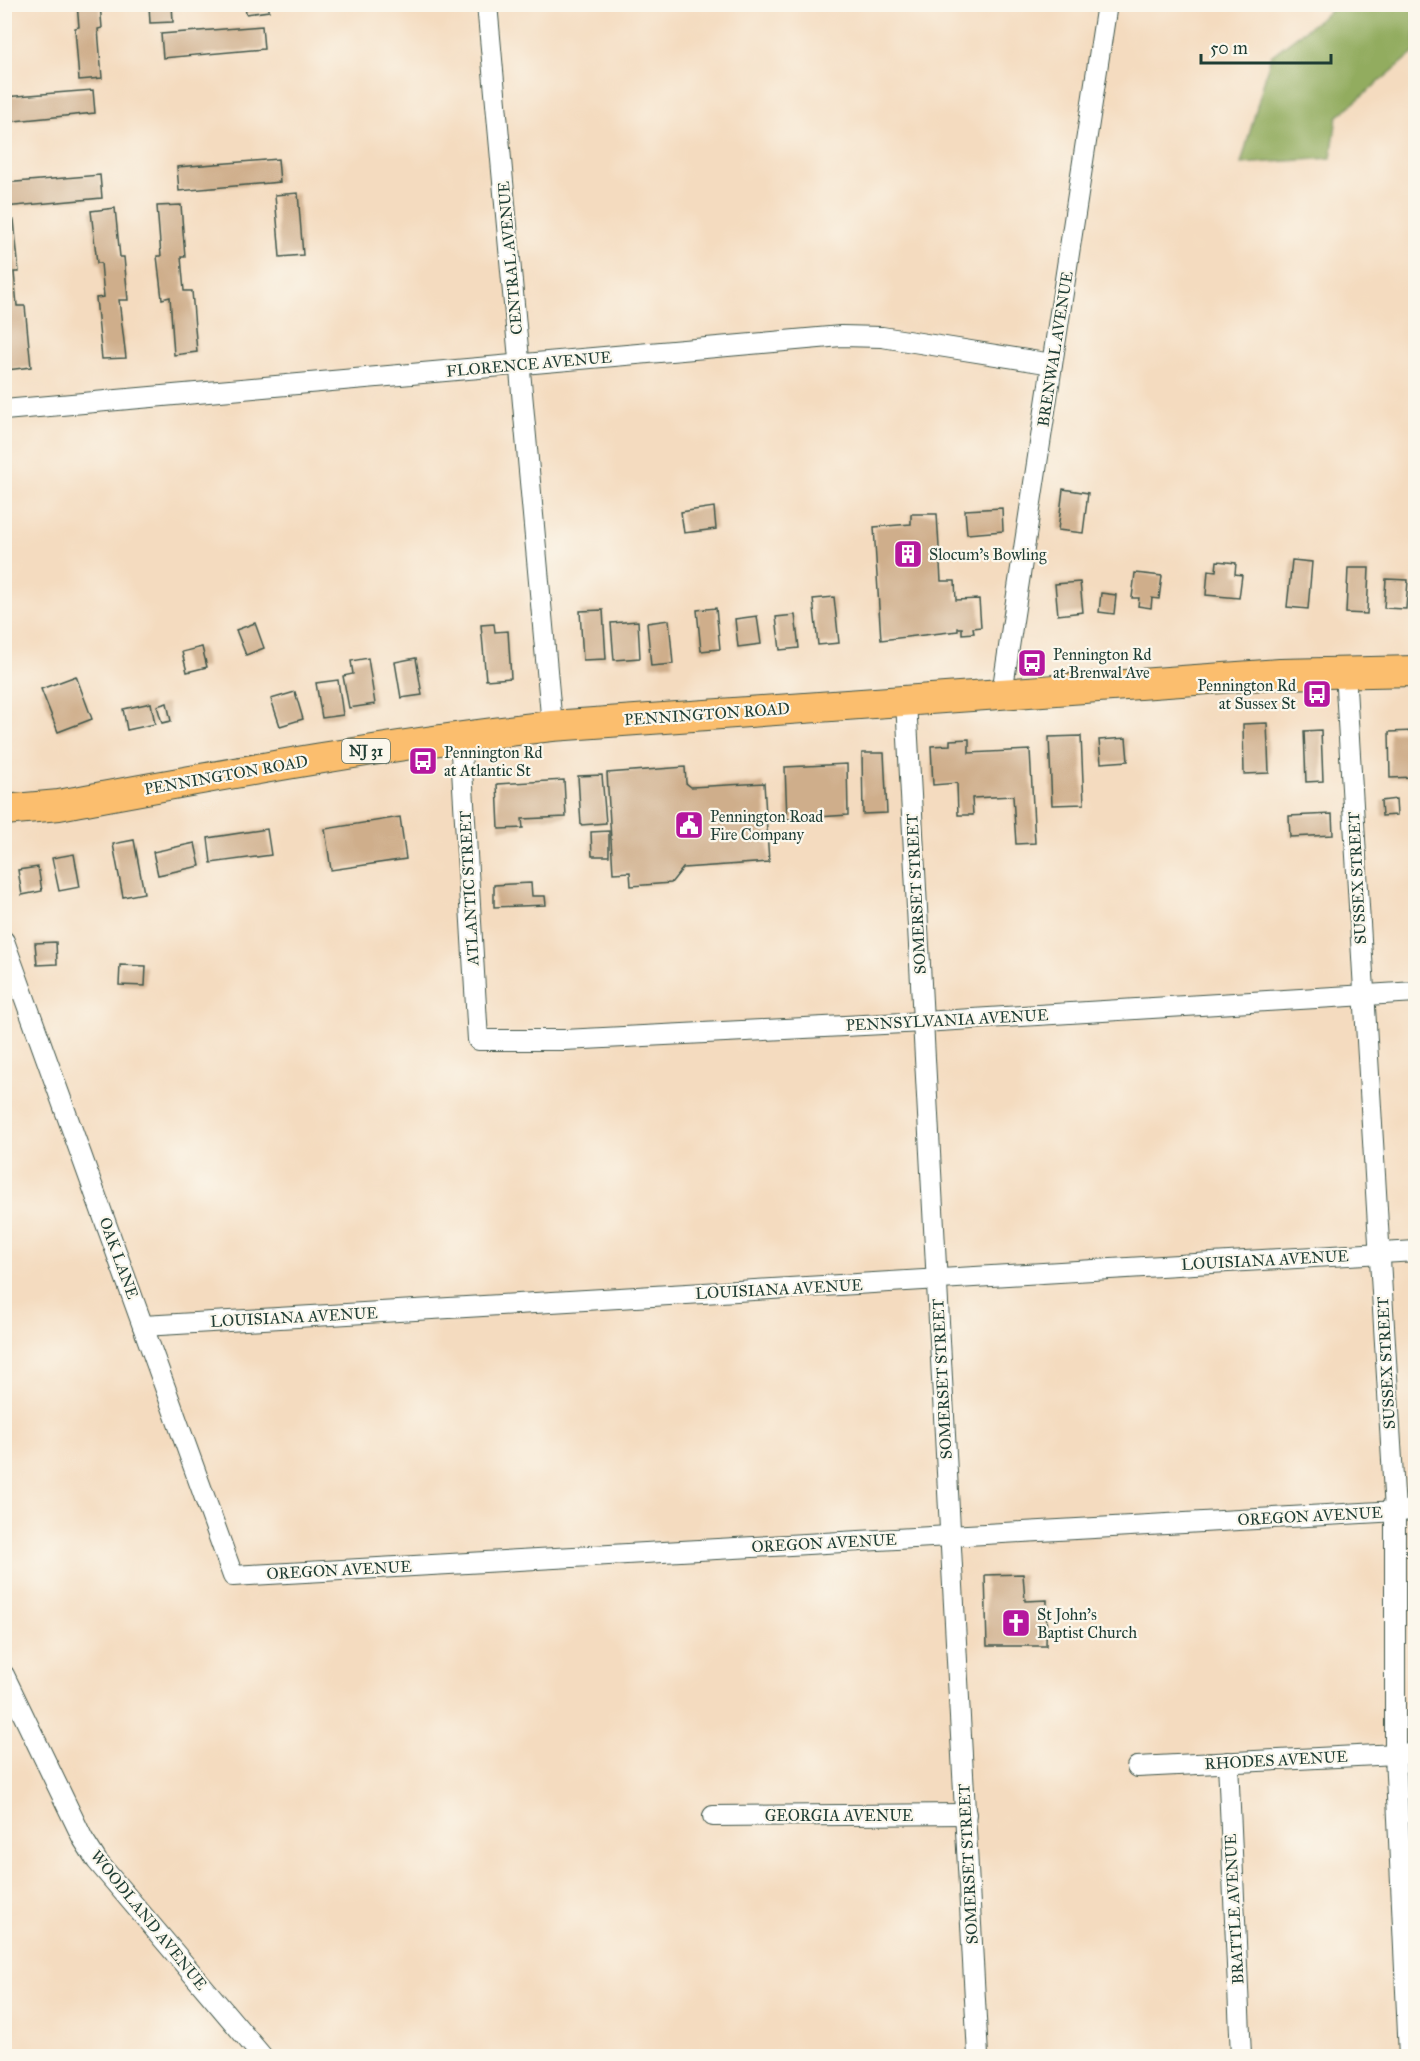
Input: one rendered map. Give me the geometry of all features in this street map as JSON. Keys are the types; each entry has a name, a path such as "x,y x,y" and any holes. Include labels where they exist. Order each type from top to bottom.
{"main road":[{"name":"PENNINGTON ROAD","path":"4,810 59,805 460,736 552,726 750,710 1280,674 1416,671"}],"street":[{"name":"CENTRAL AVENUE","path":"487,4 552,726"},
{"name":"BRENWAL AVENUE","path":"1002,693 1107,4"},
{"name":"FLORENCE AVENUE","path":"4,410 841,336 882,337 1052,364"},
{"name":"SUSSEX STREET","path":"1345,671 1395,1511 1395,1754 1409,2056"},
{"name":"SOMERSET STREET","path":"906,701 978,2056"},
{"name":"ATLANTIC STREET","path":"460,736 478,1040"},
{"name":"OAK LANE","path":"4,941 233,1576"},
{"name":"PENNSYLVANIA AVENUE","path":"478,1040 564,1040 923,1022 1416,992"},
{"name":"LOUISIANA AVENUE","path":"143,1326 1416,1251"},
{"name":"OREGON AVENUE","path":"233,1576 1416,1510"},
{"name":"WOODLAND AVENUE","path":"4,1676 83,1839 97,1861 262,2056"},
{"name":"RHODES AVENUE","path":"1137,1767 1416,1753"},
{"name":"BRATTLE AVENUE","path":"1228,1762 1241,2056"},
{"name":"GEORGIA AVENUE","path":"713,1816 966,1814"}],"green space":[{"path":"1338,5 1415,5 1415,52 1337,117 1331,158 1241,164 1271,56"}],"building":[{"path":"77,4 100,4 102,28 98,29 102,78 79,80 75,28 79,27"},
{"path":"149,4 172,4 173,22 150,23"},
{"path":"245,5 269,5 269,11 246,14"},
{"path":"262,26 264,49 163,58 161,34"},
{"path":"93,90 95,113 4,122 4,97"},
{"path":"278,159 280,182 179,191 177,167"},
{"path":"100,175 102,198 4,207 4,183"},
{"path":"298,193 303,255 280,257 275,195"},
{"path":"181,205 185,257 181,257 184,291 192,291 197,352 174,355 170,297 162,299 157,256 161,256 157,206"},
{"path":"115,208 120,257 124,257 128,300 119,300 126,358 102,359 96,298 104,297 101,263 97,263 91,211"},
{"path":"4,220 14,220 19,272 14,272 17,306 25,306 31,367 7,370 4,330"},
{"path":"1063,489 1088,493 1083,533 1058,530"},
{"path":"714,507 716,529 684,533 681,512"},
{"path":"1002,508 1003,531 967,534 965,510"},
{"name":"Slocum's Bowling","path":"911,514 937,514 941,581 955,581 956,600 979,599 981,627 973,628 974,633 962,634 962,628 958,628 958,631 881,640 874,527 911,524"},
{"path":"1292,560 1312,562 1308,609 1287,607"},
{"path":"1217,561 1236,563 1235,574 1242,575 1239,598 1206,595 1208,570 1216,571"},
{"path":"1348,568 1369,568 1367,614 1346,613"},
{"path":"1135,573 1162,576 1159,599 1152,598 1151,608 1138,606 1139,598 1132,598"},
{"path":"1386,579 1408,580 1406,609 1384,608"},
{"path":"1080,582 1083,612 1058,615 1055,584"},
{"path":"1101,593 1116,595 1114,614 1099,612"},
{"path":"834,597 839,643 818,645 813,599"},
{"path":"716,608 720,649 701,651 697,610"},
{"path":"603,610 606,659 583,660 580,611"},
{"path":"795,615 799,648 780,650 776,617"},
{"path":"757,616 761,644 738,647 735,619"},
{"path":"669,620 673,664 651,666 647,623"},
{"path":"638,621 640,658 614,660 611,623"},
{"path":"255,623 264,648 246,655 236,630"},
{"path":"494,624 495,632 508,631 511,678 486,680 481,625"},
{"path":"202,647 207,667 187,672 182,652"},
{"path":"368,658 375,704 349,708 343,676 353,674 351,661"},
{"path":"416,658 422,695 401,698 395,662"},
{"path":"76,676 92,719 58,732 41,689"},
{"path":"338,680 343,715 322,718 316,683"},
{"path":"295,692 303,719 280,726 271,699"},
{"path":"151,703 155,724 127,730 123,709"},
{"path":"167,703 171,721 162,723 157,706"},
{"path":"1267,723 1269,773 1244,774 1243,724"},
{"path":"1321,730 1323,781 1306,782 1304,731"},
{"path":"1414,731 1414,777 1390,778 1389,732"},
{"path":"1081,736 1084,804 1052,805 1049,737"},
{"path":"1126,738 1128,761 1101,763 1099,740"},
{"path":"969,739 969,753 1030,750 1035,843 1016,844 1013,796 972,798 973,815 958,815 957,783 933,785 931,746 950,745 950,740"},
{"path":"862,753 884,753 887,813 863,814"},
{"path":"847,764 848,815 787,819 785,767"},
{"name":"Pennington Road Fire Company","path":"685,767 686,783 691,787 764,783 769,862 683,868 671,883 631,886 630,872 613,873 607,773"},
{"path":"602,775 606,823 581,825 578,776"},
{"path":"564,780 566,817 522,819 523,828 499,829 497,784"},
{"path":"1396,799 1397,815 1382,816 1381,801"},
{"path":"1332,814 1333,835 1290,837 1289,816"},
{"path":"400,817 406,859 331,870 325,829"},
{"path":"267,829 271,855 211,863 208,838"},
{"path":"609,831 609,856 592,856 591,832"},
{"path":"134,840 144,893 123,897 113,844"},
{"path":"195,843 200,866 158,875 153,852"},
{"path":"74,854 80,887 59,891 52,858"},
{"path":"38,867 42,891 22,895 18,870"},
{"path":"531,883 532,896 545,896 546,905 494,907 494,885"},
{"path":"56,942 57,964 37,965 35,943"},
{"path":"120,965 146,966 145,986 119,985"},
{"name":"St John's Baptist Church","path":"1023,1574 1025,1601 1047,1600 1046,1646 987,1646 985,1575"}],"place":[{"name":"Slocum's Bowling","path":"908,554"},
{"name":"Pennington Rd at Brenwal Ave","path":"1032,663"},
{"name":"Pennington Rd at Sussex St","path":"1317,694"},
{"name":"Pennington Rd at Atlantic St","path":"423,761"},
{"name":"Pennington Road Fire Company","path":"689,825"},
{"name":"St John's Baptist Church","path":"1016,1623"}]}
